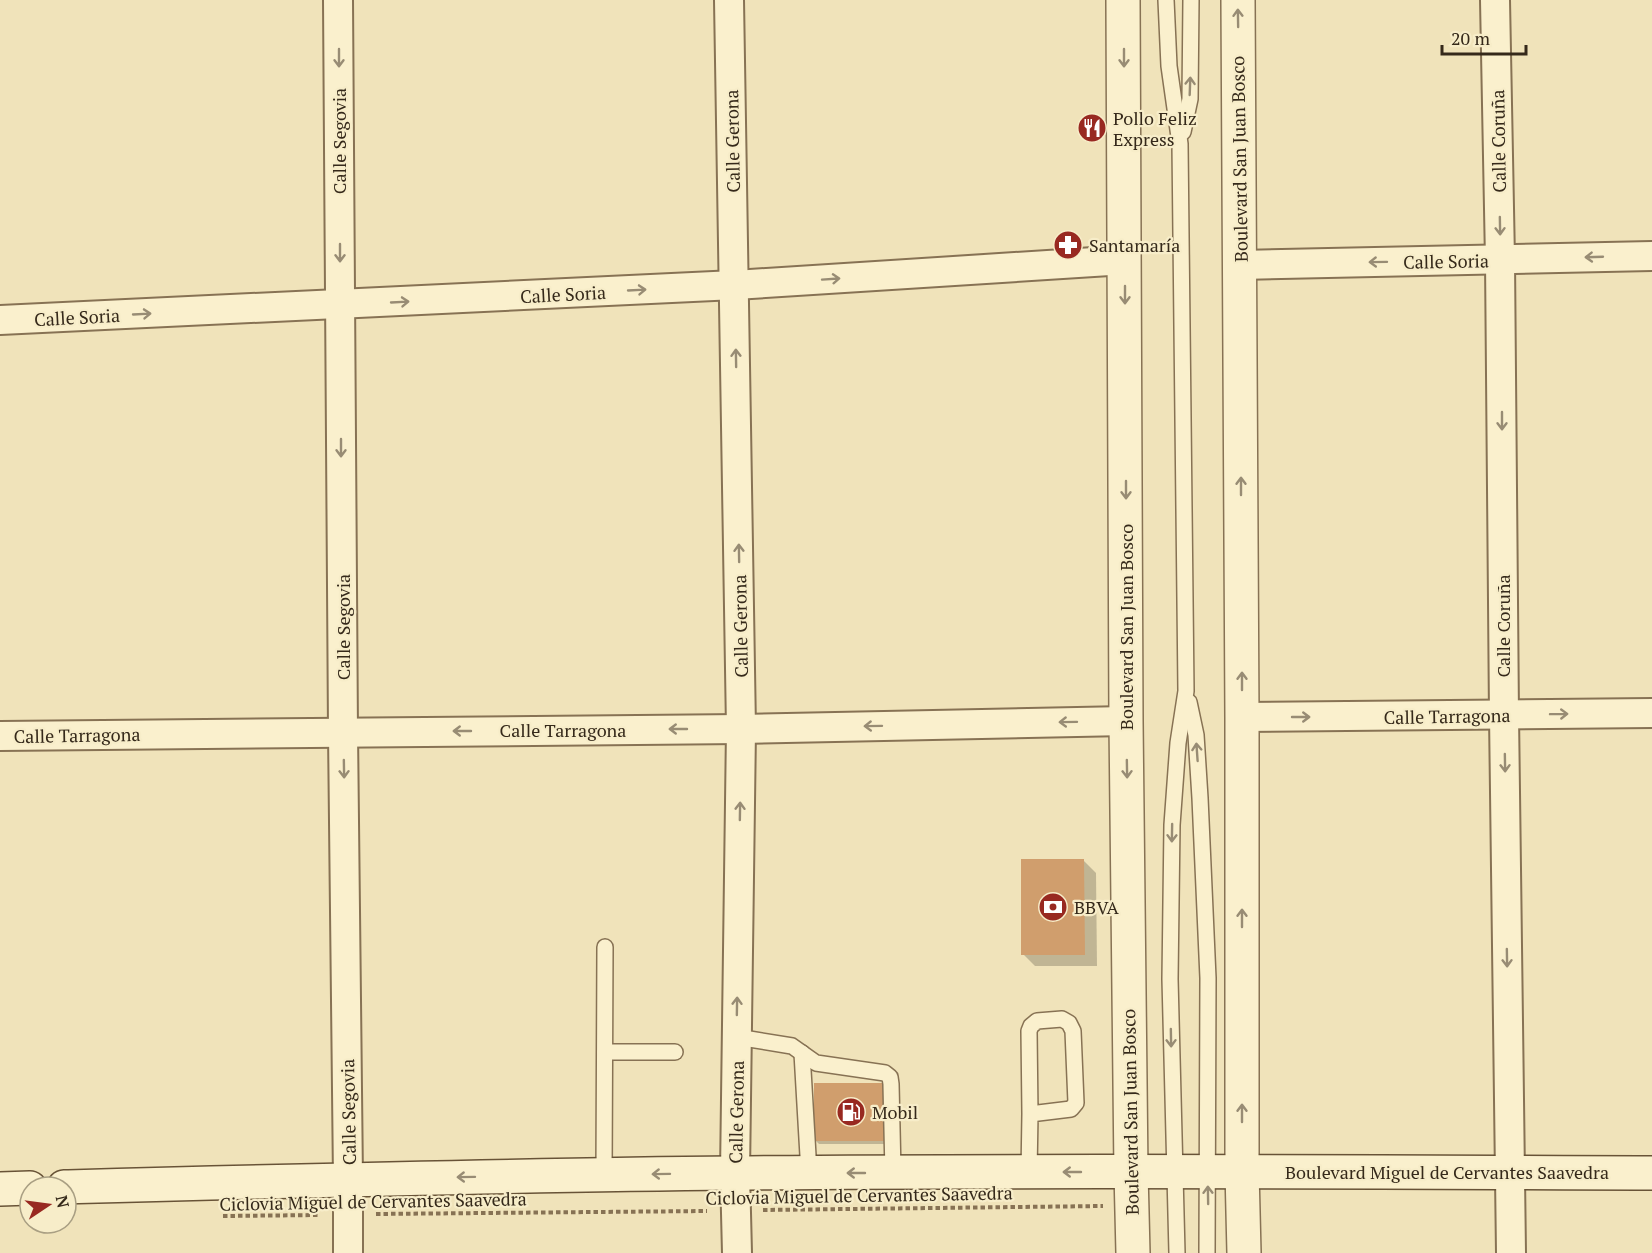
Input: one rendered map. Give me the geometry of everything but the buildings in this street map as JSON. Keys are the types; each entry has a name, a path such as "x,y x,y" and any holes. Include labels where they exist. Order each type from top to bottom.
{"street":[{"name":"Calle Segovia","path":"338,0 348,1253"},
{"name":"Calle Gerona","path":"729,0 741,729 735,1173 737,1253"},
{"name":"Boulevard San Juan Bosco","path":"1123,0 1126,721 1133,1253"},
{"name":"Boulevard San Juan Bosco","path":"1238,0 1244,1253"},
{"name":"Calle Coruña","path":"1495,0 1511,1253"},
{"name":"Calle Soria","path":"1240,265 1652,256"},
{"name":"Calle Soria","path":"0,320 735,285 1125,260"},
{"name":"Calle Tarragona","path":"1242,717 1652,713"},
{"name":"Calle Tarragona","path":"0,736 741,729 1126,721"},
{"name":"Boulevard Miguel de Cervantes Saavedra","path":"78,1187 348,1179 735,1173 1242,1171 1652,1173"},
{"path":"0,1189 18,1188"}],"lane":[{"path":"1166,0 1168,66 1180,144 1186,692 1178,743 1172,825 1170,979 1177,1253"},
{"path":"1180,144 1190,99 1191,0"},
{"path":"1186,692 1196,735 1208,967 1207,1253"},
{"path":"604,1175 605,947"},
{"path":"1029,1173 1029,1031 1037,1021 1062,1019 1069,1023 1073,1031 1076,1103 1071,1109 1030,1114"},
{"path":"737,1037 792,1046 816,1063 885,1073 890,1077 893,1173"},
{"path":"605,1052 675,1052"},
{"path":"802,1053 809,1173"}],"path":[{"name":"Ciclovia Miguel de Cervantes Saavedra","path":"219,1216 1131,1205"}],"place":[{"name":"Pollo Feliz Express","path":"1092,128"},
{"name":"Santamaría","path":"1068,245"},
{"name":"BBVA","path":"1053,907"},
{"name":"Mobil","path":"851,1112"}]}
